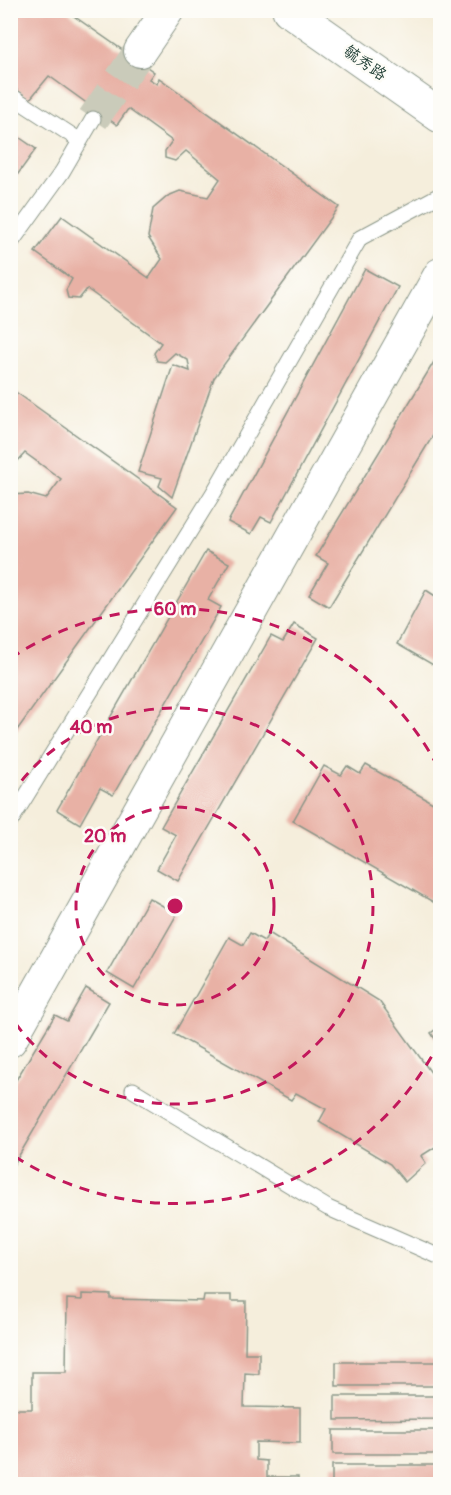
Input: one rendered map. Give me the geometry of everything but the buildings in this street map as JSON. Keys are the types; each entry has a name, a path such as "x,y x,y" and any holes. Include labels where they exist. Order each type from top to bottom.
{"street":[{"path":"140,51 168,10"},
{"name":"毓秀路","path":"289,10 441,116"},
{"path":"10,1041 441,274"}],"lane":[{"path":"10,95 79,140"},
{"path":"10,244 62,172 93,119"},
{"path":"10,822 214,492 360,238 441,195"},
{"path":"133,1090 328,1208 441,1257"}],"tunnel":[{"path":"93,119 140,51"}]}
